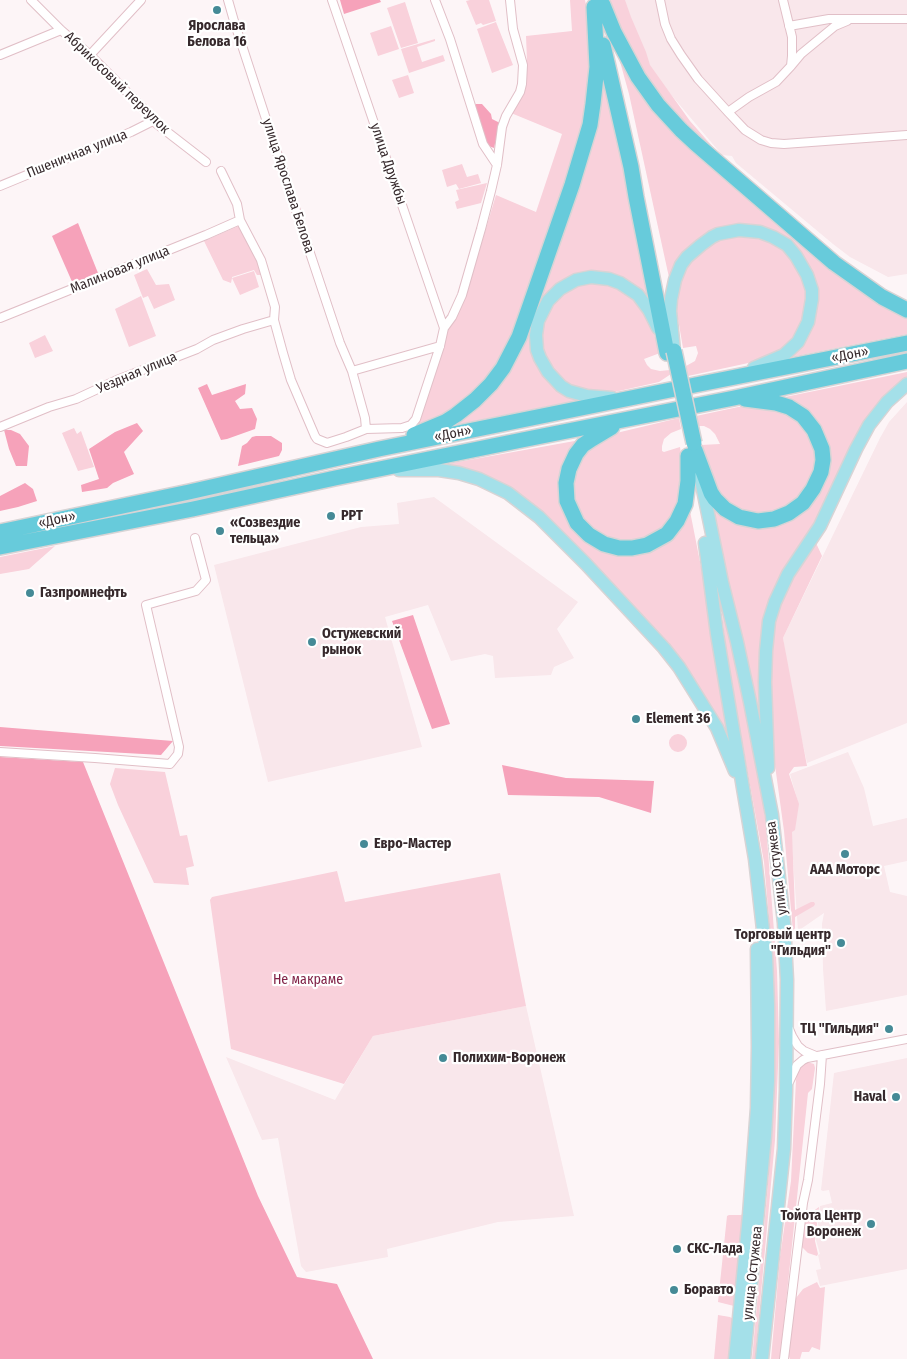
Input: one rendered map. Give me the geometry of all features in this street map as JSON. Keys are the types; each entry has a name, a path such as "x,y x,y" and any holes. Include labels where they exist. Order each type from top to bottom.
{"highway":[{"path":"598,3 638,77 658,105 695,144 834,263 882,297 907,310"},
{"path":"598,3 636,197 691,449 711,493 720,504 739,517 758,520 774,519 796,509 808,498 817,483 821,472 822,460 822,449 819,439 808,422 796,411 782,404 734,398"},
{"path":"380,449 431,429 466,408 491,384 503,368 514,347 531,306 590,125 597,66 598,3"},
{"name":"«Дон»","path":"0,532 380,449 907,343"},
{"name":"«Дон»","path":"0,547 632,419 907,361"},
{"path":"632,419 613,426 583,445 572,460 566,483 567,501 576,522 589,535 604,544 619,548 632,548 647,545 667,534 677,521 685,504 691,449"}],"main road":[{"path":"671,352 671,299 675,280 687,257 712,237 725,232 739,230 754,231 772,237 790,249 801,262 807,275 812,290 808,322 798,342 784,354 770,362 728,379"},
{"path":"629,399 576,394 561,386 548,372 537,350 536,335 541,314 553,294 568,284 585,278 603,278 620,283 638,295 646,304 671,352"},
{"path":"772,815 768,768 765,664 768,631 775,602 788,574 820,526 869,425 887,402 907,384"},
{"name":"улица Остужева","path":"691,449 718,634 755,859 766,956 768,1081 765,1145 744,1359"},
{"name":"улица Остужева","path":"691,449 737,642 772,815 784,923 786,980 784,1149 762,1359"},
{"path":"375,470 439,470 468,476 487,482 508,493 539,517 637,618 679,667 717,728 746,805"},
{"path":"735,1359 757,1108 755,859"}],"street":[{"name":"Абрикосовый переулок","path":"31,0 145,110 153,121 206,162"},
{"path":"90,56 141,0"},
{"name":"улица Ярослава Белова","path":"228,0 290,194 340,343 352,371 365,418 366,429"},
{"name":"улица Дружбы","path":"332,0 444,328"},
{"path":"435,0 450,39 483,144 497,165"},
{"path":"221,171 237,204 240,220 261,260 275,307 274,320 291,380 317,439 327,443 366,429 397,429 411,425 416,419 444,328 452,317 462,295 482,229 497,165 502,127 520,92 523,65 513,28 510,0"},
{"path":"660,0 665,24 673,42 698,79 745,130 755,137 766,142 778,144 907,135"},
{"path":"783,0 792,37 790,66"},
{"path":"789,26 829,19 907,19"},
{"path":"728,112 749,97 776,82 801,54 835,26 850,20"},
{"path":"0,55 61,30"},
{"name":"Пшеничная улица","path":"0,186 132,132 153,121"},
{"name":"Малиновая улица","path":"0,318 240,220"},
{"name":"Уездная улица","path":"0,426 49,407 76,399 117,380 197,349 213,340 274,320"},
{"path":"352,371 440,346"},
{"path":"0,752 170,764 178,754 179,747 146,605 196,591 206,580 194,538"},
{"path":"786,1019 798,1046 804,1051 819,1055"},
{"path":"786,1091 792,1073 802,1060 819,1055 907,1039"},
{"path":"784,1359 803,1202 820,1084 819,1055"}],"shaded area":[{"path":"340,0 380,0 381,2 344,14"},
{"path":"612,0 907,0 907,274 888,277 850,257 736,163 732,156 722,155 646,65"},
{"path":"476,104 482,104 491,114 492,119 500,123 494,148 486,145 473,108"},
{"path":"78,223 98,273 73,284 52,236"},
{"path":"207,384 212,395 246,384 245,394 235,401 240,409 252,408 257,419 255,429 221,440 198,388"},
{"path":"907,402 907,723 807,763 790,686 783,638 880,438 889,422"},
{"path":"137,423 143,431 124,452 134,474 113,483 107,488 82,492 81,485 99,479 89,449 115,432"},
{"path":"4,430 11,430 20,434 29,446 27,466 16,466"},
{"path":"271,436 282,443 282,450 279,456 238,466 242,446 252,437"},
{"path":"25,483 33,489 37,501 0,511 0,496"},
{"name":"Остужевский рынок","path":"434,497 578,602 557,629 574,658 554,667 551,675 495,678 493,656 485,654 451,661 428,605 385,617 422,747 268,782 214,565 361,527 399,524 397,503"},
{"path":"413,615 450,724 432,729 392,621"},
{"path":"0,727 173,741 161,755 0,746"},
{"path":"848,752 864,788 873,826 907,818 907,861 884,866 890,892 907,896 907,995 826,1011 822,924 824,913 798,931 791,829 798,802 790,774"},
{"path":"0,757 83,762 258,1196 297,1277 337,1284 373,1359 0,1359"},
{"path":"502,765 566,778 654,781 651,813 599,797 508,795"},
{"path":"526,1006 574,1216 498,1222 387,1249 388,1257 306,1272 301,1266 278,1138 262,1140 226,1057 335,1100 373,1036"},
{"path":"907,1058 907,1269 820,1286 816,1270 821,1269 818,1255 820,1254 816,1240 820,1206 832,1203 829,1190 821,1190 834,1073"}],"green space":[{"path":"489,0 496,21 476,25 466,1"},
{"path":"570,0 585,0 647,272 651,325 660,353 644,359 651,369 660,371 670,370 671,374 659,382 579,400 455,425 418,426 444,338 468,289 496,195 536,212 562,134 511,113 523,96 526,87 526,36 572,31"},
{"path":"610,0 625,0 650,65 690,121 720,155 718,158 657,96 620,32"},
{"path":"405,2 418,43 401,48 387,8"},
{"path":"496,22 513,65 492,73 477,29"},
{"path":"391,26 399,49 378,56 370,33"},
{"path":"435,39 435,41 417,47 422,62 443,55 445,61 409,73 401,49"},
{"path":"619,58 649,101 907,316 907,334 786,358 753,362 688,376 686,366 695,361 698,353 696,346 683,348 677,313 677,296 670,282 629,94"},
{"path":"408,75 414,93 399,98 392,80"},
{"path":"462,164 467,177 478,174 481,183 459,189 456,184 447,187 442,170"},
{"path":"487,183 481,203 457,209 455,202 459,200 456,190"},
{"path":"241,225 259,261 261,275 257,275 254,270 232,277 231,283 223,280 204,241"},
{"path":"147,269 156,285 169,284 175,300 154,309 148,296 143,298 134,275"},
{"path":"254,271 259,287 240,295 232,278"},
{"path":"141,296 156,336 129,347 115,309"},
{"path":"45,335 53,351 35,358 29,343"},
{"path":"907,372 907,378 897,386 821,517 778,583 763,738 714,522 706,463 701,445 720,444 710,429 698,426 696,416 738,407 759,406 780,398"},
{"path":"679,418 681,429 671,433 664,439 662,451 680,447 729,744 719,721 539,511 441,465 608,435"},
{"path":"74,428 77,434 81,431 94,467 78,471 62,433"},
{"path":"816,543 822,556 783,638 807,766 794,767 789,774 799,804 795,830 792,832 795,910 811,902 815,904 795,917 793,932 784,831 774,758 771,675 773,627 787,586"},
{"path":"55,546 29,569 0,574 0,557"},
{"path":"721,605 748,714 760,778 766,825 777,971 779,1042 775,1140 755,1359 752,1359 773,1117 775,1062 774,983 764,862 727,659"},
{"path":"678,734 684,737 687,743 684,749 678,752 672,749 669,743 672,737"},
{"path":"115,768 165,772 180,836 187,835 194,866 186,868 189,885 154,883 110,784"},
{"name":"Не макраме","path":"337,871 345,902 500,873 526,1006 373,1036 344,1084 231,1049 210,900 212,897"},
{"path":"807,1062 814,1064 815,1068 812,1089 808,1093 780,1359 771,1359 780,1257 791,1181 796,1080 798,1069"},
{"path":"819,1207 815,1241 817,1256 808,1253 802,1247 805,1217"},
{"path":"743,1215 746,1218 734,1306 718,1302 727,1216"},
{"path":"817,1282 820,1288 825,1287 820,1350 812,1347 809,1352 802,1352 800,1359 790,1359 788,1354 796,1298 803,1289"},
{"path":"718,1315 730,1317 736,1321 732,1359 714,1359"}],"place":[{"name":"Ярослава Белова 16","path":"217,10"},
{"name":"РРТ","path":"331,516"},
{"name":"«Созвездие тельца»","path":"220,531"},
{"name":"Газпромнефть","path":"30,593"},
{"name":"Остужевский рынок","path":"312,642"},
{"name":"Element 36","path":"636,719"},
{"name":"Евро-Мастер","path":"364,844"},
{"name":"ААА Моторс","path":"845,854"},
{"name":"Торговый центр \"Гильдия\"","path":"841,943"},
{"name":"ТЦ \"Гильдия\"","path":"889,1029"},
{"name":"Полихим-Воронеж","path":"443,1058"},
{"name":"Haval","path":"896,1097"},
{"name":"Тойота Центр Воронеж","path":"871,1224"},
{"name":"СКС-Лада","path":"677,1249"},
{"name":"Боравто","path":"674,1290"}]}
